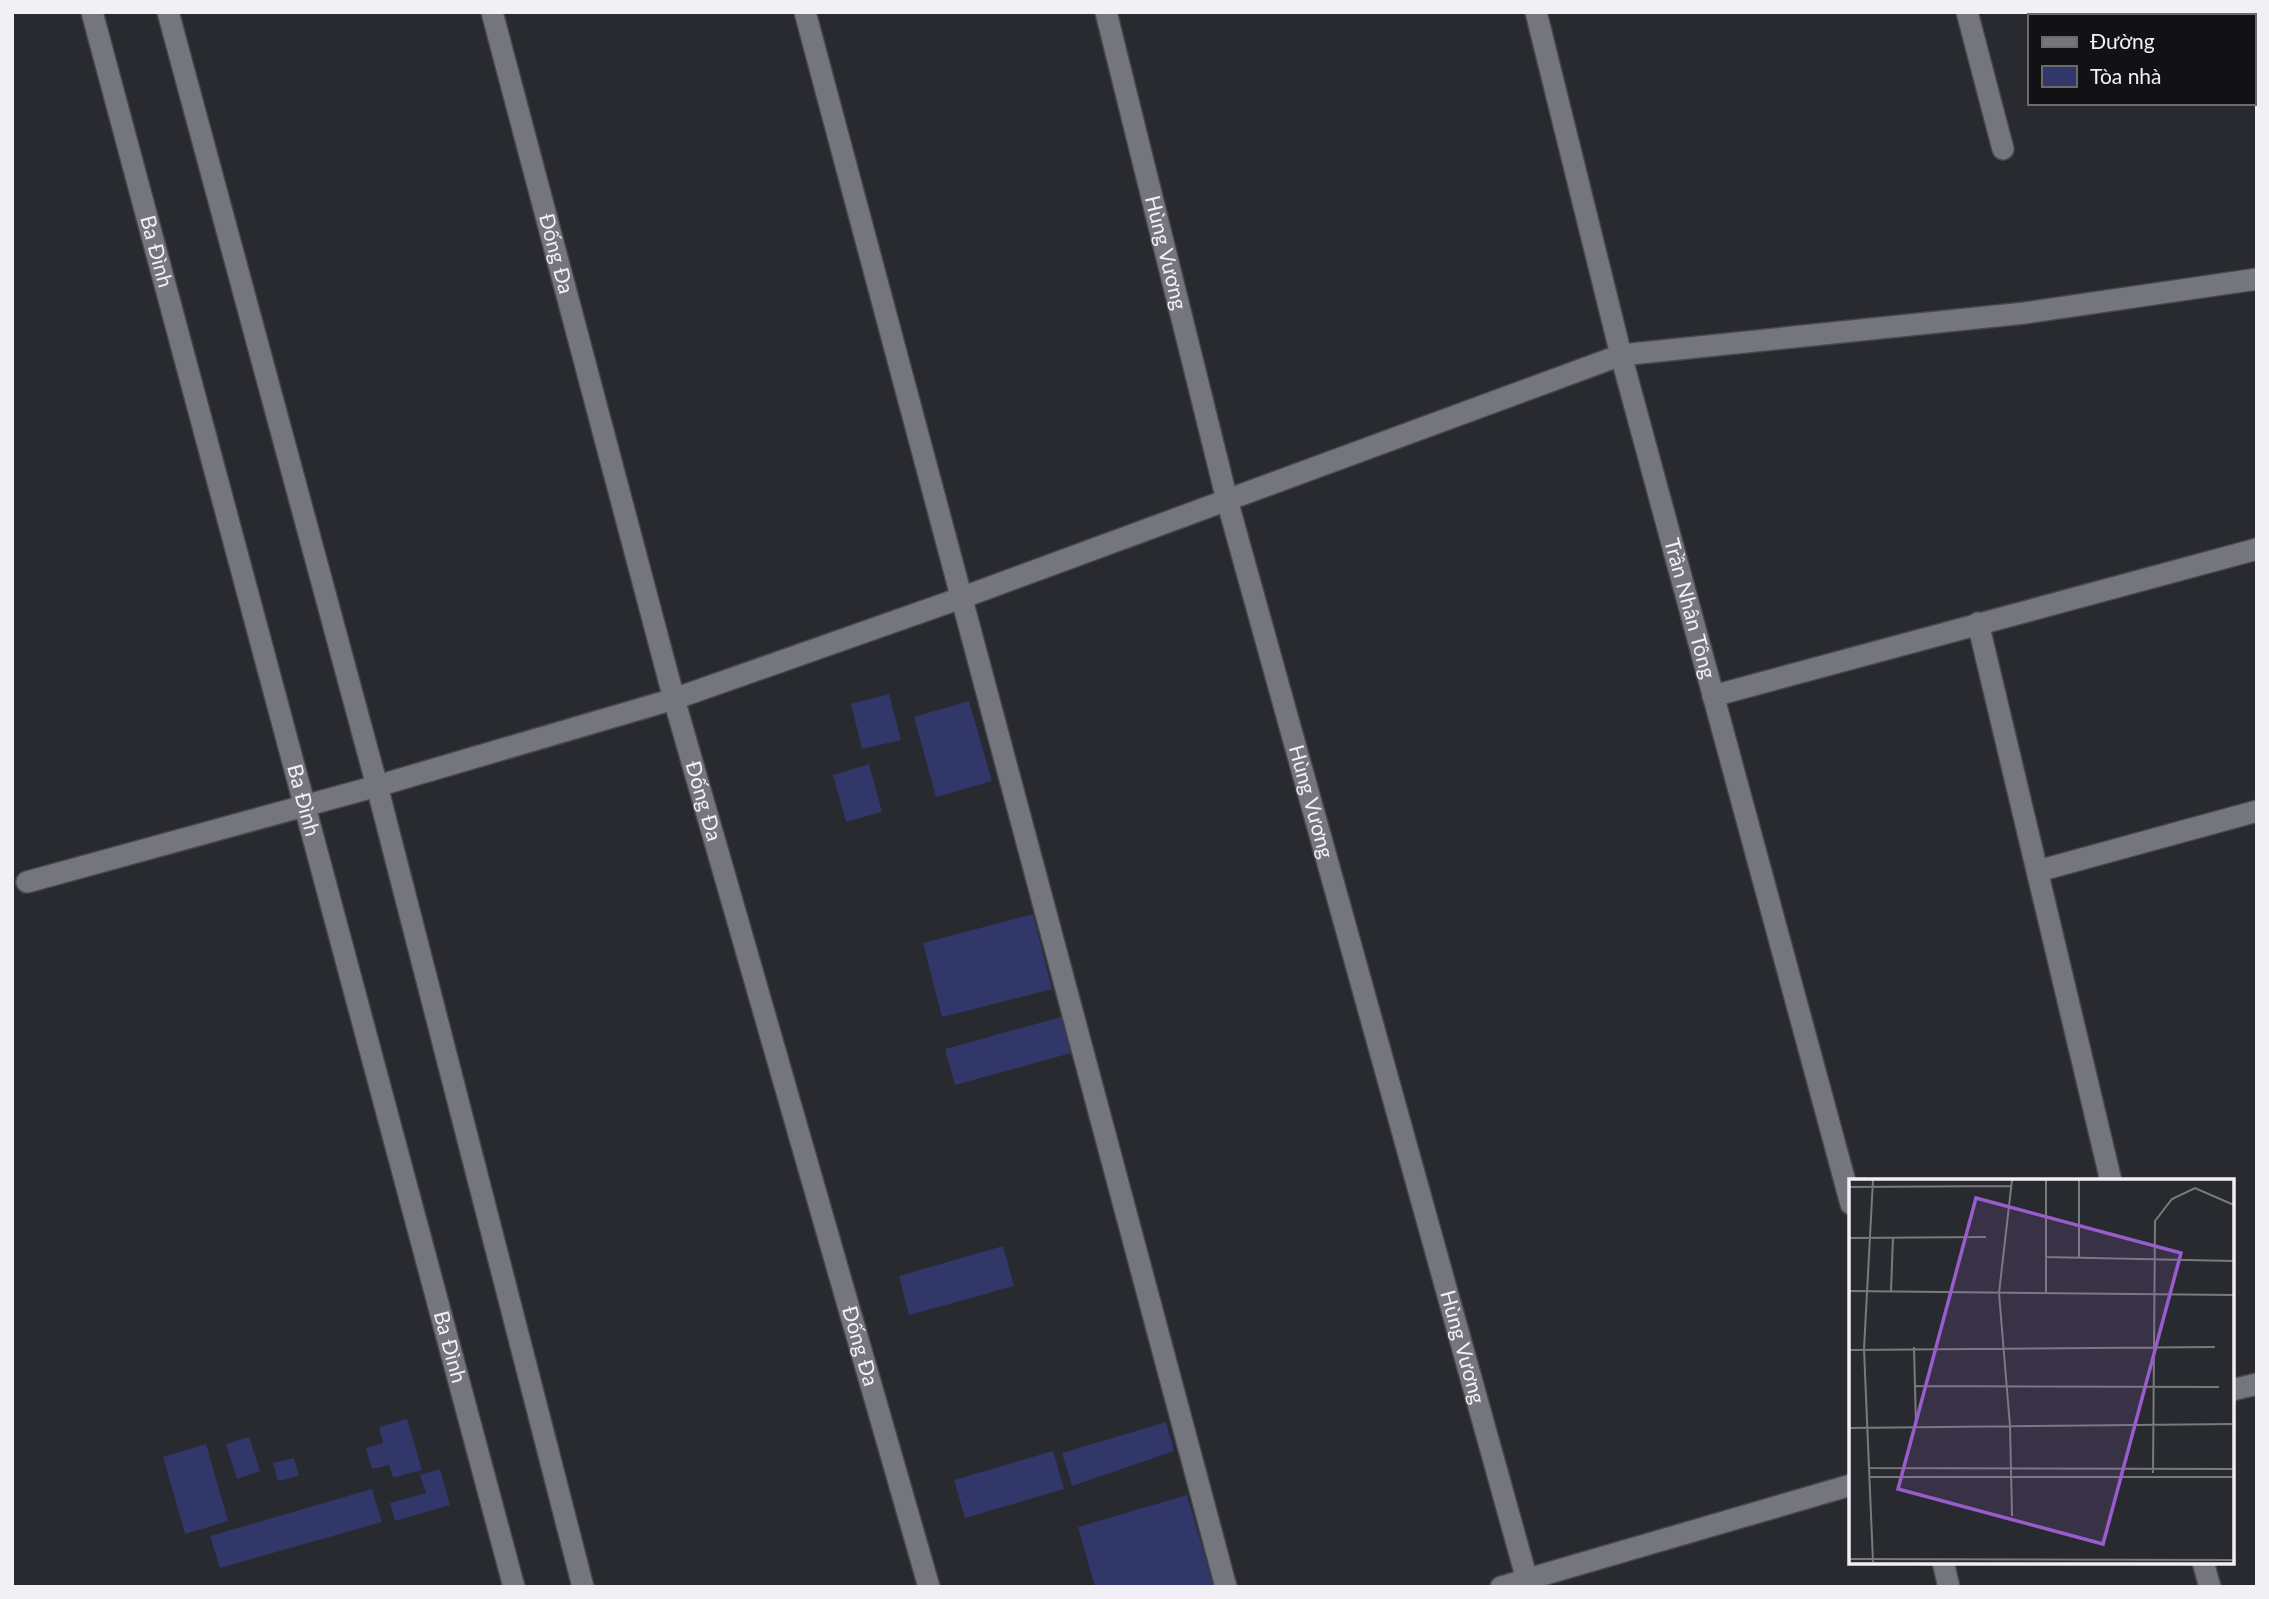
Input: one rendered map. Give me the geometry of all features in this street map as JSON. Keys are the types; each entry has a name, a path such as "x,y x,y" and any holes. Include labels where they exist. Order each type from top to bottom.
{"street":[{"name":"Ba Đình","path":"92,12 514,1587"},
{"path":"169,12 377,786 583,1587"},
{"name":"Đống Đa","path":"492,12 674,699 929,1587"},
{"path":"805,12 1226,1587"},
{"name":"Hùng Vương","path":"1105,12 1227,500 1528,1583"},
{"name":"Trần Nhân Tông","path":"1536,12 1621,355 1849,1197"},
{"path":"1967,12 2003,149"},
{"path":"27,882 303,804 377,786 674,699 961,598 1621,355 2025,313 2257,279"},
{"path":"1713,696 2257,548"},
{"path":"1979,623 2111,1179"},
{"path":"2038,871 2257,811"},
{"path":"2234,1390 2257,1384"},
{"path":"1501,1587 1528,1583 1849,1486"},
{"path":"1943,1564 1949,1587"},
{"path":"2204,1564 2210,1587"}],"building":[{"path":"889,694 901,740 862,749 851,704"},
{"path":"969,701 992,781 936,797 914,717"},
{"path":"869,764 882,812 846,822 833,775"},
{"path":"1033,914 1052,989 942,1017 923,943"},
{"path":"1061,1017 1071,1053 955,1085 945,1049"},
{"path":"1003,1246 1014,1286 909,1315 899,1276"},
{"path":"407,1419 422,1470 393,1478 389,1465 372,1469 366,1448 383,1443 379,1427"},
{"path":"1166,1422 1174,1451 1072,1486 1062,1453"},
{"path":"249,1437 260,1471 237,1479 226,1444"},
{"path":"206,1444 228,1521 185,1534 163,1457"},
{"path":"1053,1451 1064,1489 965,1518 954,1480"},
{"path":"294,1458 299,1476 278,1481 273,1463"},
{"path":"440,1469 450,1505 395,1521 390,1503 426,1493 420,1475"},
{"path":"372,1489 382,1522 220,1568 210,1536"},
{"path":"1187,1495 1214,1587 1095,1587 1078,1527"}]}
